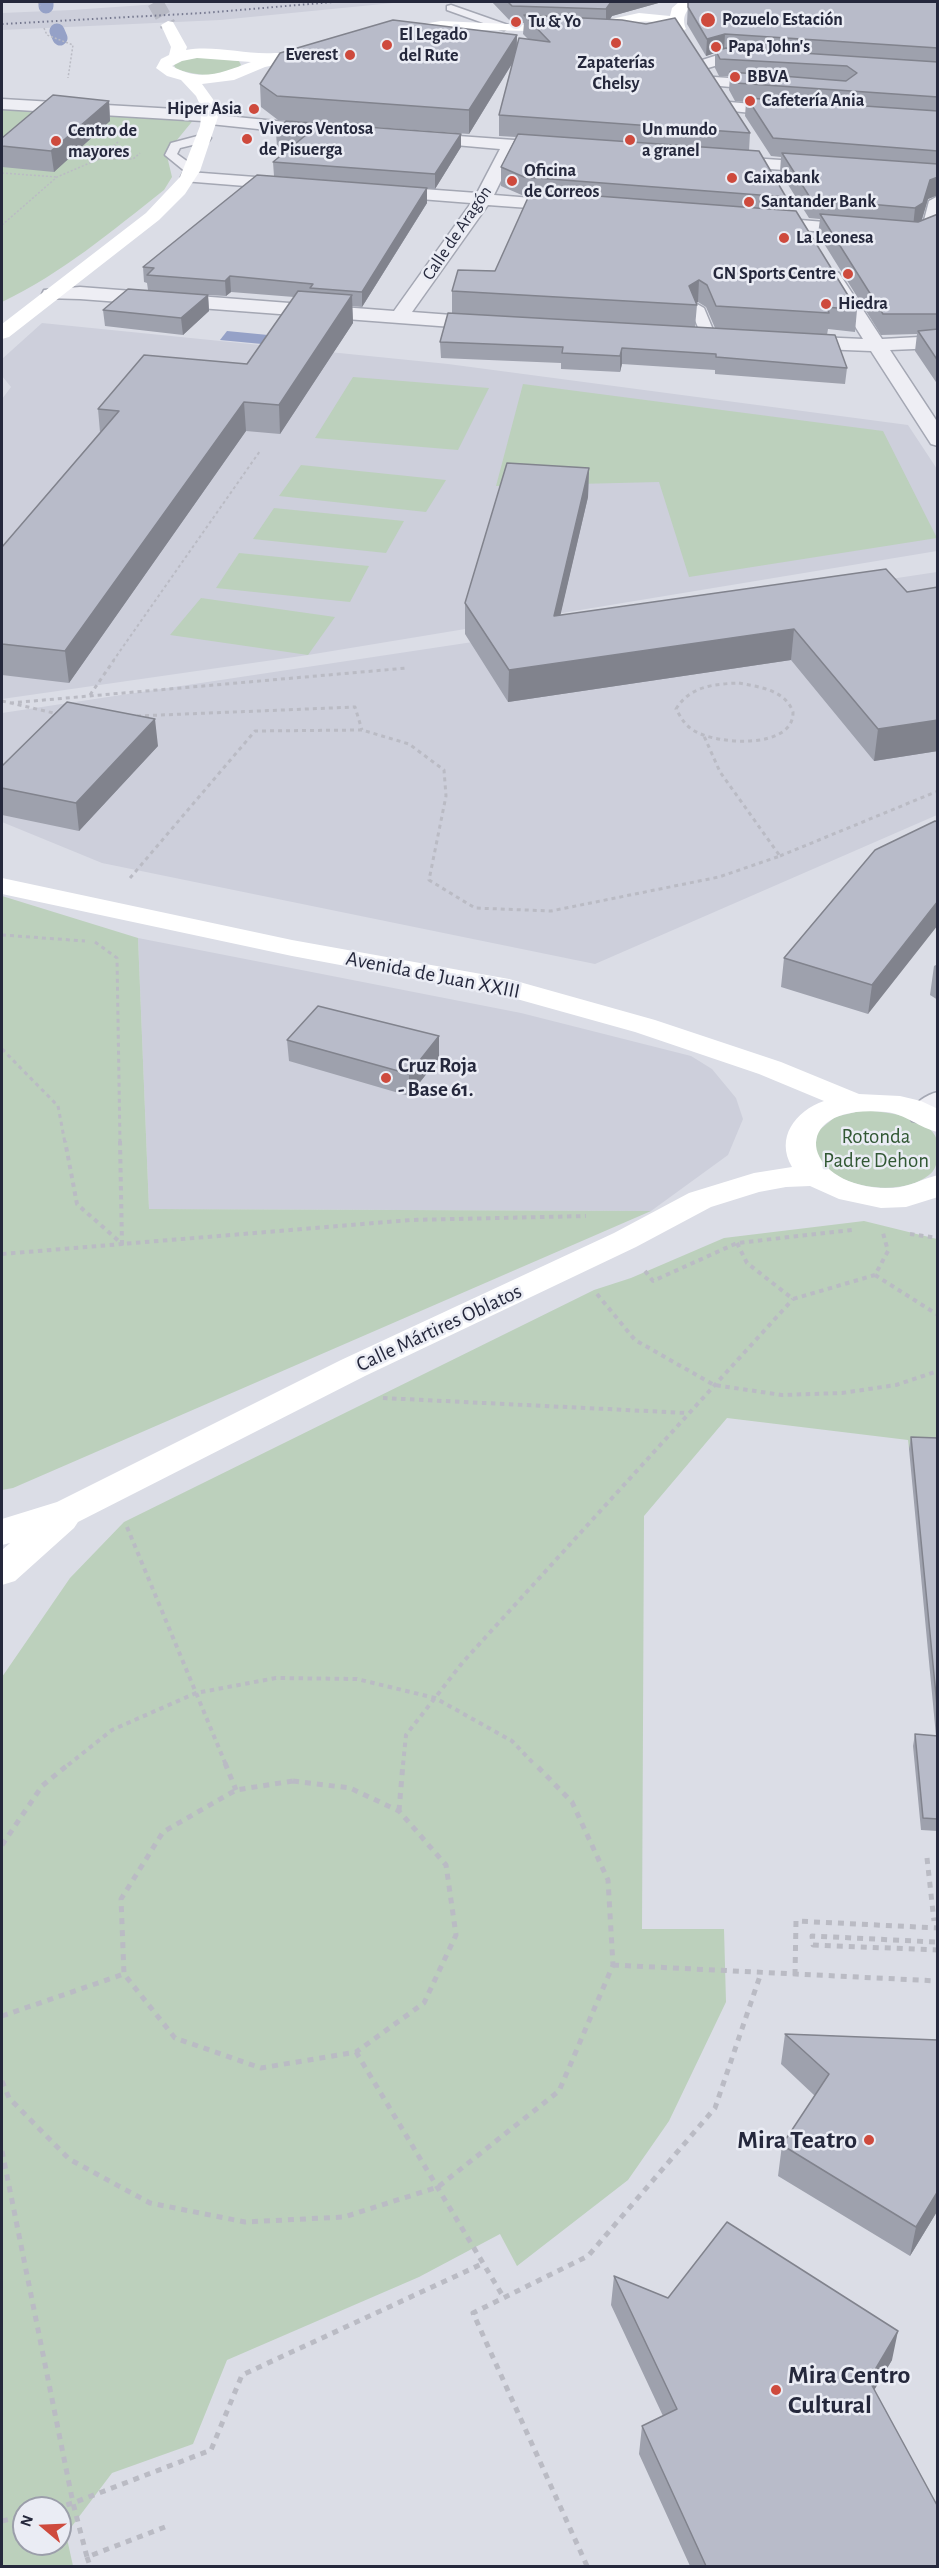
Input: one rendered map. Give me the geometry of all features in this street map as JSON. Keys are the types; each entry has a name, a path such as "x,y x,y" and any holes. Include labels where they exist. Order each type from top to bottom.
{"main road":[{"path":"622,24 682,2"},
{"path":"622,24 641,36 670,34 678,26 679,8 687,2"},
{"path":"377,37 426,26 578,30 652,17 678,26"},
{"path":"176,57 179,47 172,32 190,46 248,62 336,47"},
{"path":"209,52 176,57 166,62 164,68 171,74 186,77 215,78 231,76 248,62"},
{"path":"2,333 76,273 134,231 176,194 190,173 205,138 210,117 210,105 205,93 186,77"},
{"path":"205,93 215,78"},
{"path":"2,312 26,302 76,273"},
{"name":"Avenida de Juan XXIII","path":"2,886 292,948 509,988 645,1026 770,1068 854,1102"},
{"path":"933,1112 885,1103 854,1102 832,1107 815,1117 803,1129 800,1144 804,1161 818,1176 839,1189 865,1196 893,1198 938,1208"},
{"name":"Calle Mártires Oblatos","path":"70,1511 353,1368 625,1240 700,1200 754,1183 786,1177 818,1176"},
{"path":"893,1198 919,1194 938,1185"},
{"path":"2,1532 70,1511"},
{"path":"2,1570 70,1511"}],"street":[{"path":"678,26 689,53 714,82 740,124"},
{"path":"641,36 689,53 772,61"},
{"path":"714,82 788,87"},
{"path":"2,104 210,117 336,131"},
{"path":"729,107 801,112"},
{"path":"394,136 568,149"},
{"name":"Calle de Aragón","path":"398,318 483,199 511,144"},
{"path":"705,159 846,170"},
{"path":"190,173 311,186"},
{"path":"369,190 589,208"},
{"path":"790,207 806,233"},
{"path":"742,221 806,233 915,234 931,227 937,210"},
{"path":"822,260 938,440"},
{"path":"51,294 80,293 505,325"},
{"path":"685,335 732,338"},
{"path":"779,341 876,345 938,342"}],"lane":[{"path":"451,8 481,21 504,27"},
{"path":"190,173 171,155 175,146 205,138"},
{"path":"697,308 709,337"}],"path":[{"path":"38,2 40,6"},
{"path":"44,27 47,35 73,45 64,95 55,108"},
{"path":"2,225 57,177 99,159"},
{"path":"2,173 57,177"},
{"path":"89,696 260,452"},
{"path":"10,703 407,668"},
{"path":"704,736 724,740 764,739 790,726 794,717 793,707 786,699 773,691 738,683 703,687 680,700 676,709 679,719 684,724 704,736 720,772 780,856"},
{"path":"2,701 65,716"},
{"path":"134,716 355,707 362,730"},
{"path":"130,878 255,731 362,730 409,744 444,770 446,796 429,880 475,909 551,911 719,877 780,856 938,791"},
{"path":"2,935 94,941 117,958 122,1244"},
{"path":"2,1049 58,1106 77,1204 122,1244"},
{"path":"2,1254 411,1220 609,1216 652,1281 737,1243 856,1229"},
{"path":"874,1230 893,1231"},
{"path":"399,1811 406,1735 463,1662 793,1299 875,1275 888,1251 882,1230"},
{"path":"904,1233 938,1238"},
{"path":"737,1243 747,1263 793,1299"},
{"path":"570,1265 635,1340 714,1385 782,1395 842,1393 896,1385 938,1371"},
{"path":"875,1275 938,1315"},
{"path":"353,1368 378,1397 688,1413"},
{"path":"113,1490 124,1522 236,1790"},
{"path":"2,1845 42,1786 112,1730 196,1693 276,1678 357,1679 435,1698 512,1741 572,1802 608,1880 613,1965 559,2091 438,2187 344,2217 245,2222 150,2203 69,2159 9,2098 2,2081"},
{"path":"293,1781 350,1788 399,1811 446,1866 456,1935 424,2003 356,2052 261,2068 175,2038 124,1974 121,1899 163,1832 236,1790 293,1781"},
{"path":"927,1858 934,1921"},
{"path":"795,1975 796,1921 938,1928"},
{"path":"935,1942 812,1936 813,1945 938,1950"},
{"path":"613,1965 938,1981"},
{"path":"587,2566 473,2313 588,2256 715,2108 761,1973"},
{"path":"2,2016 124,1974"},
{"path":"356,2052 504,2298"},
{"path":"2,2151 74,2503 90,2566"},
{"path":"74,2503 211,2450 242,2375 484,2263"},
{"path":"87,2558 165,2527"}],"shaded area":[{"path":"188,2 403,2 220,20 2,30 2,13"},
{"path":"42,323 448,364 908,425 937,469 937,551 308,655 2,699 2,399 11,387 2,376 2,359"},
{"path":"937,572 937,815 595,964 102,863 2,822 2,713"},
{"path":"138,938 521,1013 691,1056 712,1069 736,1098 743,1119 728,1155 651,1211 149,1209"}],"green space":[{"path":"196,56 239,61 241,65 235,70 219,75 201,75 176,69 174,65 178,61"},
{"path":"2,107 195,118 172,146 167,156 172,177 164,190 65,265 2,302"},
{"path":"353,377 489,388 458,450 315,438"},
{"path":"523,384 883,431 937,538 689,577 659,482 496,486"},
{"path":"301,465 446,480 426,512 279,496"},
{"path":"274,508 404,521 386,553 253,539"},
{"path":"239,553 369,566 350,602 216,588"},
{"path":"201,598 335,617 308,655 170,635"},
{"path":"2,896 138,938 149,1209 651,1211 13,1488 2,1490"},
{"name":"Rotonda Padre Dehon","path":"864,1110 916,1120 933,1132 937,1145 933,1171 923,1179 911,1184 881,1188 849,1181 835,1175 824,1166 816,1152 817,1132 835,1117"},
{"path":"864,1221 937,1239 937,1440 909,1449 908,1440 727,1418 644,1516 642,1929 724,1929 726,2002 669,2121 628,2180 517,2266 500,2234 419,2277 227,2360 193,2444 112,2473 72,2526 72,2496 12,2496 12,2556 71,2556 73,2566 2,2566 2,1677 70,1578 124,1522 594,1290 631,1278 724,1238"}],"water":[{"path":"227,331 268,335 262,344 220,340"}],"building":[{"path":"508,2 611,2 606,9 512,6"},
{"path":"688,2 938,2 938,48 725,34 707,39 688,7"},
{"path":"524,15 622,20 646,24 675,18 750,133 499,115 519,38 550,42"},
{"path":"393,20 517,35 469,110 277,96 260,84 280,53"},
{"path":"726,48 938,62 938,97 736,83 730,72 846,81 857,73 847,66 720,59 716,51"},
{"path":"53,95 109,101 51,151 2,146 2,138"},
{"path":"747,98 938,111 938,151 773,138"},
{"path":"286,121 461,134 435,174 273,162 306,135 276,133"},
{"path":"518,134 759,151 786,197 524,177 501,167"},
{"path":"782,153 938,164 938,177 930,180 923,203 915,208 811,199"},
{"path":"257,175 427,188 362,292 310,288 313,284 230,276 225,281 147,275 154,268 143,267"},
{"path":"531,191 796,211 857,310 827,307 829,313 716,306 707,285 699,280 689,286 697,305 452,291 458,270 495,271"},
{"path":"820,214 918,222 938,214 938,314 883,314"},
{"path":"128,289 208,295 181,318 103,310"},
{"path":"298,291 352,295 279,405 244,402 65,651 2,644 2,547 119,411 98,409 144,355 247,364"},
{"path":"448,313 835,335 847,368 716,357 716,354 622,348 620,356 562,353 563,347 440,342"},
{"path":"938,329 938,361 918,331"},
{"path":"507,463 589,468 554,616 886,569 907,592 938,587 938,720 878,729 794,629 509,670 465,603"},
{"path":"67,702 155,719 76,803 2,788 2,766"},
{"path":"935,821 938,822 938,901 872,985 784,958 875,850"},
{"path":"318,1006 439,1036 409,1074 287,1040"},
{"path":"911,1437 938,1438 938,1716"},
{"path":"915,1734 938,1736 938,1819 923,1818"},
{"name":"Mira Teatro","path":"785,2034 938,2040 938,2191 916,2227 782,2145 829,2074"},
{"path":"727,2222 898,2331 869,2380 938,2507 938,2566 706,2566 642,2426 677,2409 614,2276 668,2298"}],"waterway":[{"path":"57,31 60,38"}],"tunnel":[{"path":"155,2 168,25"}],"railway":[{"path":"2,24 203,13 334,2"}],"place":[{"name":"Pozuelo Estación","path":"708,20"},
{"name":"Tu & Yo","path":"516,22"},
{"name":"Zapaterías Chelsy","path":"616,43"},
{"name":"El Legado del Rute","path":"387,45"},
{"name":"Papa John's","path":"716,47"},
{"name":"Everest","path":"350,55"},
{"name":"BBVA","path":"735,77"},
{"name":"Cafetería Ania","path":"750,101"},
{"name":"Hiper Asia","path":"254,109"},
{"name":"Viveros Ventosa de Pisuerga","path":"247,139"},
{"name":"Un mundo a granel","path":"630,140"},
{"name":"Centro de mayores","path":"56,141"},
{"name":"Caixabank","path":"732,178"},
{"name":"Oficina de Correos","path":"512,181"},
{"name":"Santander Bank","path":"749,202"},
{"name":"La Leonesa","path":"784,238"},
{"name":"GN Sports Centre","path":"848,274"},
{"name":"Hiedra","path":"826,304"},
{"name":"Cruz Roja - Base 61.","path":"386,1078"},
{"name":"Mira Teatro","path":"869,2140"},
{"name":"Mira Centro Cultural","path":"776,2390"}]}
